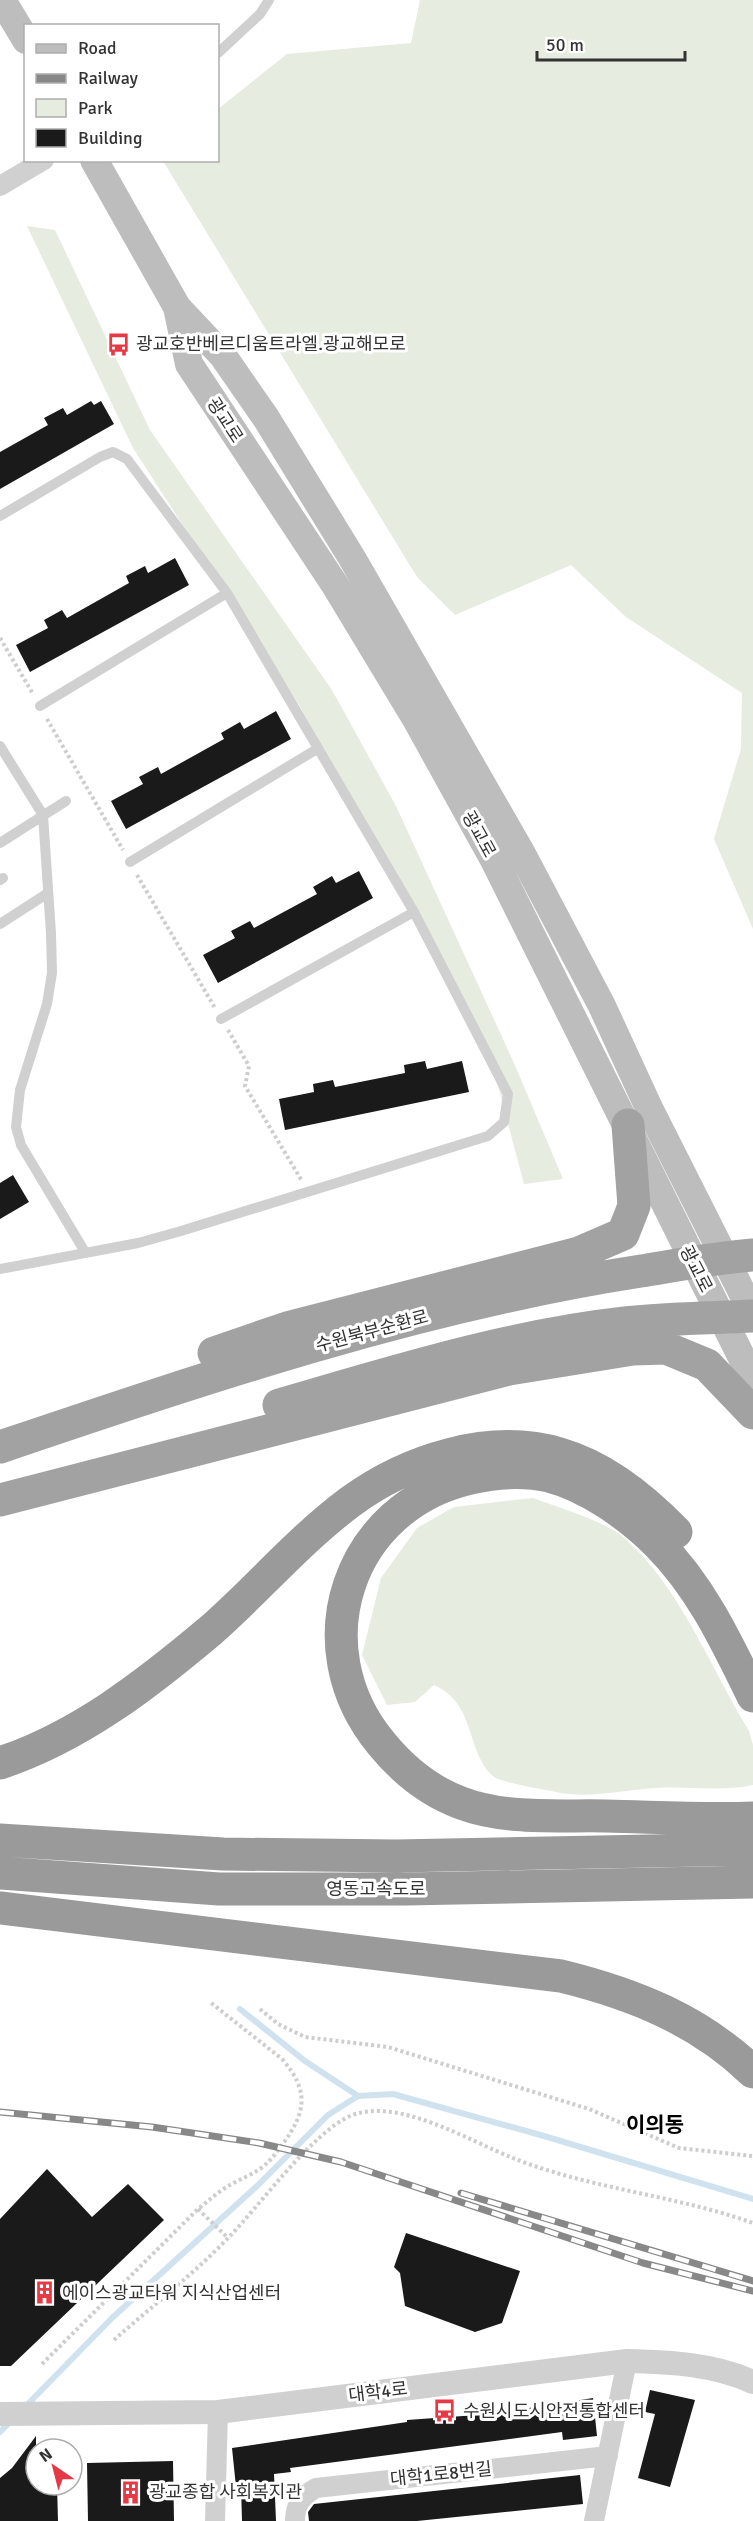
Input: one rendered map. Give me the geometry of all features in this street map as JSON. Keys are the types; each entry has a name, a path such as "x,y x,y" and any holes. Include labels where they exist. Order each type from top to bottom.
{"highway":[{"path":"0,1436 112,1389 287,1328 579,1253 623,1234 634,1206 628,1125"},
{"name":"수원북부순환로","path":"0,1447 209,1376 394,1324 521,1292 600,1277 743,1255"},
{"path":"0,1493 228,1419 419,1364 545,1335 626,1323 753,1315"},
{"path":"0,1500 509,1369 633,1349 666,1348 706,1365 753,1413"},
{"path":"0,1763 77,1728 137,1690 211,1630 312,1533 351,1501 414,1467 445,1456 490,1448 541,1449 561,1454 595,1469 628,1489 657,1514 690,1548 716,1583 753,1648"},
{"path":"746,1834 480,1809 440,1793 418,1780 399,1763 372,1732 360,1713 351,1694 341,1652 344,1606 353,1574 373,1539 398,1513 425,1494 456,1482 502,1472 550,1476 577,1488 621,1514 669,1556 707,1608 753,1696"},
{"name":"영동고속도로","path":"0,1840 223,1854 396,1856 746,1834"},
{"name":"영동고속도로","path":"0,1873 219,1889 441,1889 750,1882"},
{"path":"0,1908 561,1976 617,1990 684,2019 729,2050 753,2072"}],"main road":[{"path":"2,0 24,37"},
{"name":"광교로","path":"95,162 177,308 223,356 266,418 352,558 517,844 602,1006 654,1118 753,1315"},
{"name":"광교로","path":"177,308 189,364 334,585 416,719 494,860 628,1125 668,1214 753,1380"}],"street":[{"path":"0,186 41,162"},
{"path":"594,2521 627,2361"},
{"name":"대학4로","path":"0,2414 218,2412 627,2361 669,2362 736,2374 753,2382"},
{"path":"214,2521 218,2412"},
{"name":"대학1로8번길","path":"295,2521 295,2511 302,2497 316,2488 608,2456"}],"lane":[{"path":"219,52 260,14 269,0"},
{"path":"0,516 100,457 113,452 128,459 227,593 414,912 508,1094 504,1122 488,1136 181,1231 0,1269"},
{"path":"40,706 227,593"},
{"path":"0,746 43,815 52,973 47,1004 26,1065 16,1127 21,1145 85,1252"},
{"path":"130,862 317,749"},
{"path":"0,843 66,801"},
{"path":"0,924 48,893"},
{"path":"221,1019 414,912"}],"path":[{"path":"0,638 249,1066 245,1086 308,1190"},
{"path":"42,2364 198,2209 225,2188 267,2163 293,2131 303,2101 300,2085 282,2059 210,2002"},
{"path":"260,2009 279,2024 305,2037 388,2047 590,2109 679,2148 709,2154 752,2156"},
{"path":"114,2340 228,2238 321,2137 352,2116 372,2110 390,2111 410,2116 516,2159 567,2175 688,2203 753,2223"},
{"path":"198,2209 228,2238"}],"green space":[{"path":"420,0 753,0 753,929 714,839 741,749 742,693 626,617 571,565 455,615 417,577 164,162 219,162 219,108 287,54 411,43"},
{"path":"27,226 55,230 150,430 332,690 396,806 514,1063 563,1179 524,1184 496,1078 299,705 133,448"},
{"path":"533,1498 614,1530 642,1556 661,1578 693,1628 749,1731 753,1745 753,1785 729,1788 657,1788 581,1795 518,1784 494,1777 485,1767 478,1755 464,1716 448,1693 434,1685 415,1702 387,1705 362,1655 381,1578 417,1528 454,1507"}],"building":[{"path":"91,401 94,405 101,401 114,424 0,489 0,452 48,425 44,418 63,408 67,415"},
{"path":"175,558 189,585 30,672 16,645 48,628 44,620 62,610 67,618 129,583 126,576 145,566 148,573"},
{"path":"276,711 291,739 126,829 111,801 143,784 139,777 158,767 161,774 224,739 221,733 240,722 244,729"},
{"path":"359,871 373,898 218,983 203,955 235,938 231,931 250,921 254,928 317,894 313,887 332,876 336,883"},
{"path":"425,1061 427,1069 462,1061 469,1092 285,1130 279,1099 314,1092 313,1084 333,1080 335,1087 405,1073 404,1065"},
{"path":"13,1175 29,1202 0,1219 0,1183"},
{"name":"에이스광교타워 지식산업센터","path":"47,2169 92,2217 128,2184 164,2220 11,2366 0,2366 0,2219"},
{"path":"406,2233 520,2271 502,2323 475,2332 405,2306 400,2273 394,2267"},
{"path":"650,2390 695,2400 670,2487 638,2478 655,2414 645,2412"},
{"path":"593,2398 597,2436 563,2440 562,2432 290,2468 291,2472 274,2474 276,2521 242,2521 241,2486 236,2487 232,2448 407,2422 407,2420 491,2414"},
{"path":"24,2452 24,2497 57,2497 58,2521 0,2521 0,2478 12,2468"},
{"name":"광교종합 사회복지관","path":"173,2461 174,2521 88,2521 87,2463"},
{"path":"580,2475 583,2504 417,2521 309,2521 308,2512 314,2504"}],"waterway":[{"path":"240,2009 305,2061 358,2096"},
{"path":"25,2407 112,2318 257,2186 328,2115 358,2096 393,2094 544,2136 753,2199"},
{"path":"0,2432 12,2420"}],"railway":[{"path":"0,2112 152,2127 259,2143 341,2162 643,2263 753,2291"},
{"path":"461,2193 753,2281"}],"place":[{"name":"광교호반베르디움트라엘.광교해모로","path":"118,344"},
{"name":"에이스광교타워 지식산업센터","path":"44,2293"},
{"name":"수원시도시안전통합센터","path":"445,2411"},
{"name":"광교종합 사회복지관","path":"131,2492"}],"district":[{"name":"이의동","path":"655,2125"}]}
